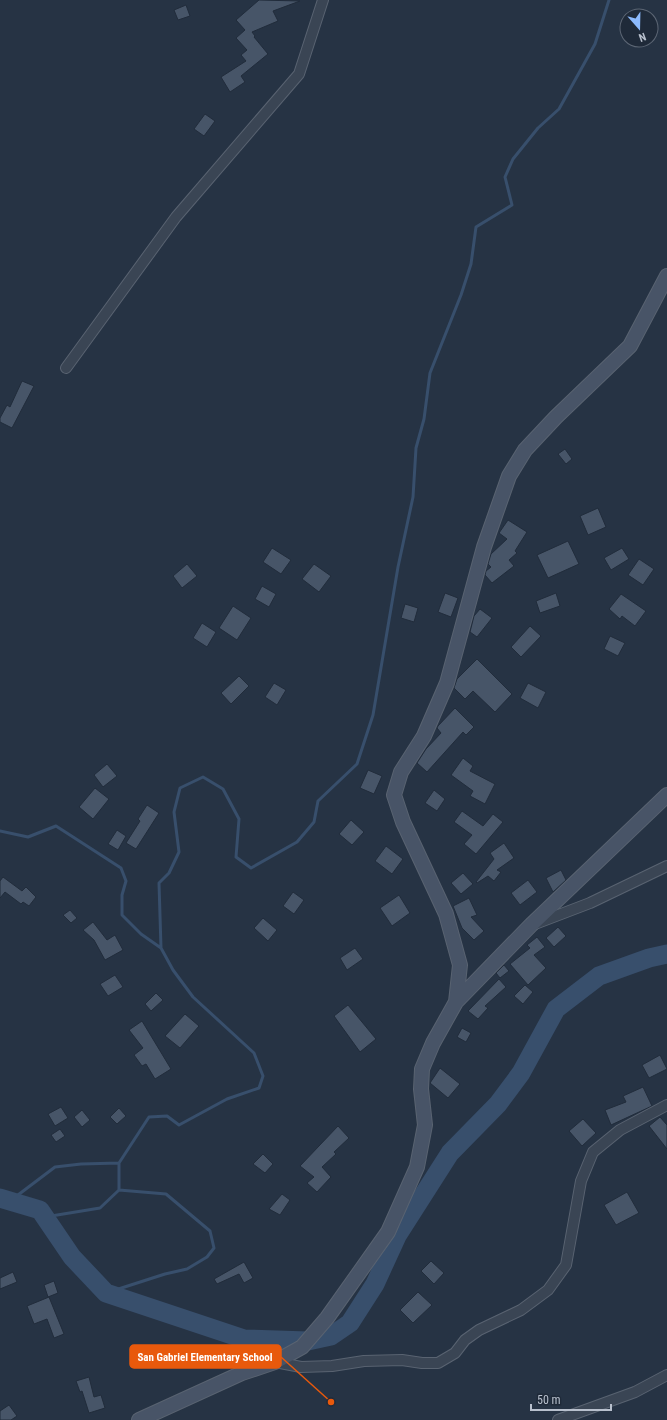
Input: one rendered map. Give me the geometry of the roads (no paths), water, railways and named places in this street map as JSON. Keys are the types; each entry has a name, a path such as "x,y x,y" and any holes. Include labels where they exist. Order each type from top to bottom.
{"street":[{"path":"66,368 176,217 299,74 323,0"},
{"path":"456,1002 460,965 446,914 402,822 394,795 402,772 424,736 447,683 484,547 509,476 525,450 556,417 630,346 667,276"},
{"path":"139,1420 242,1373 274,1362 302,1347 328,1318 388,1232 417,1168 425,1125 421,1089 422,1069 433,1043 456,1002 531,925 667,795"},
{"path":"531,925 590,903 667,866"},
{"path":"274,1362 301,1367 402,1360 422,1363 438,1363 455,1353 465,1340 479,1330 521,1310 548,1290 566,1264 581,1181 593,1152 620,1130 667,1105"},
{"path":"558,1420 635,1392 667,1375"}],"waterway":[{"path":"161,948 159,883 169,873 179,852 174,812 180,788 203,777 223,789 239,819 236,857 251,868 297,842 314,822 318,801 357,764 373,715 398,567 413,497 416,448 424,419 430,373 461,295 471,264 476,227 512,205 505,177 513,159 538,128 559,109 595,44 609,0"},
{"path":"0,831 28,837 56,826 121,868 126,881 122,895 122,915 141,934 161,948 173,970 193,997 254,1053 263,1076 259,1088 227,1099 179,1125 167,1116 149,1117 119,1163 81,1164 55,1167 10,1201"},
{"path":"0,1198 40,1210 72,1257 106,1293 244,1339 308,1341 331,1336 350,1323 375,1284 397,1236 450,1153 498,1104 521,1073 556,1009 599,976 649,958 667,954"},
{"path":"45,1217 100,1208 119,1190 119,1163"},
{"path":"106,1293 165,1274 187,1269 207,1257 214,1248 210,1231 166,1194 119,1190"}],"place":[{"name":"San Gabriel Elementary School","path":"331,1402"}]}
